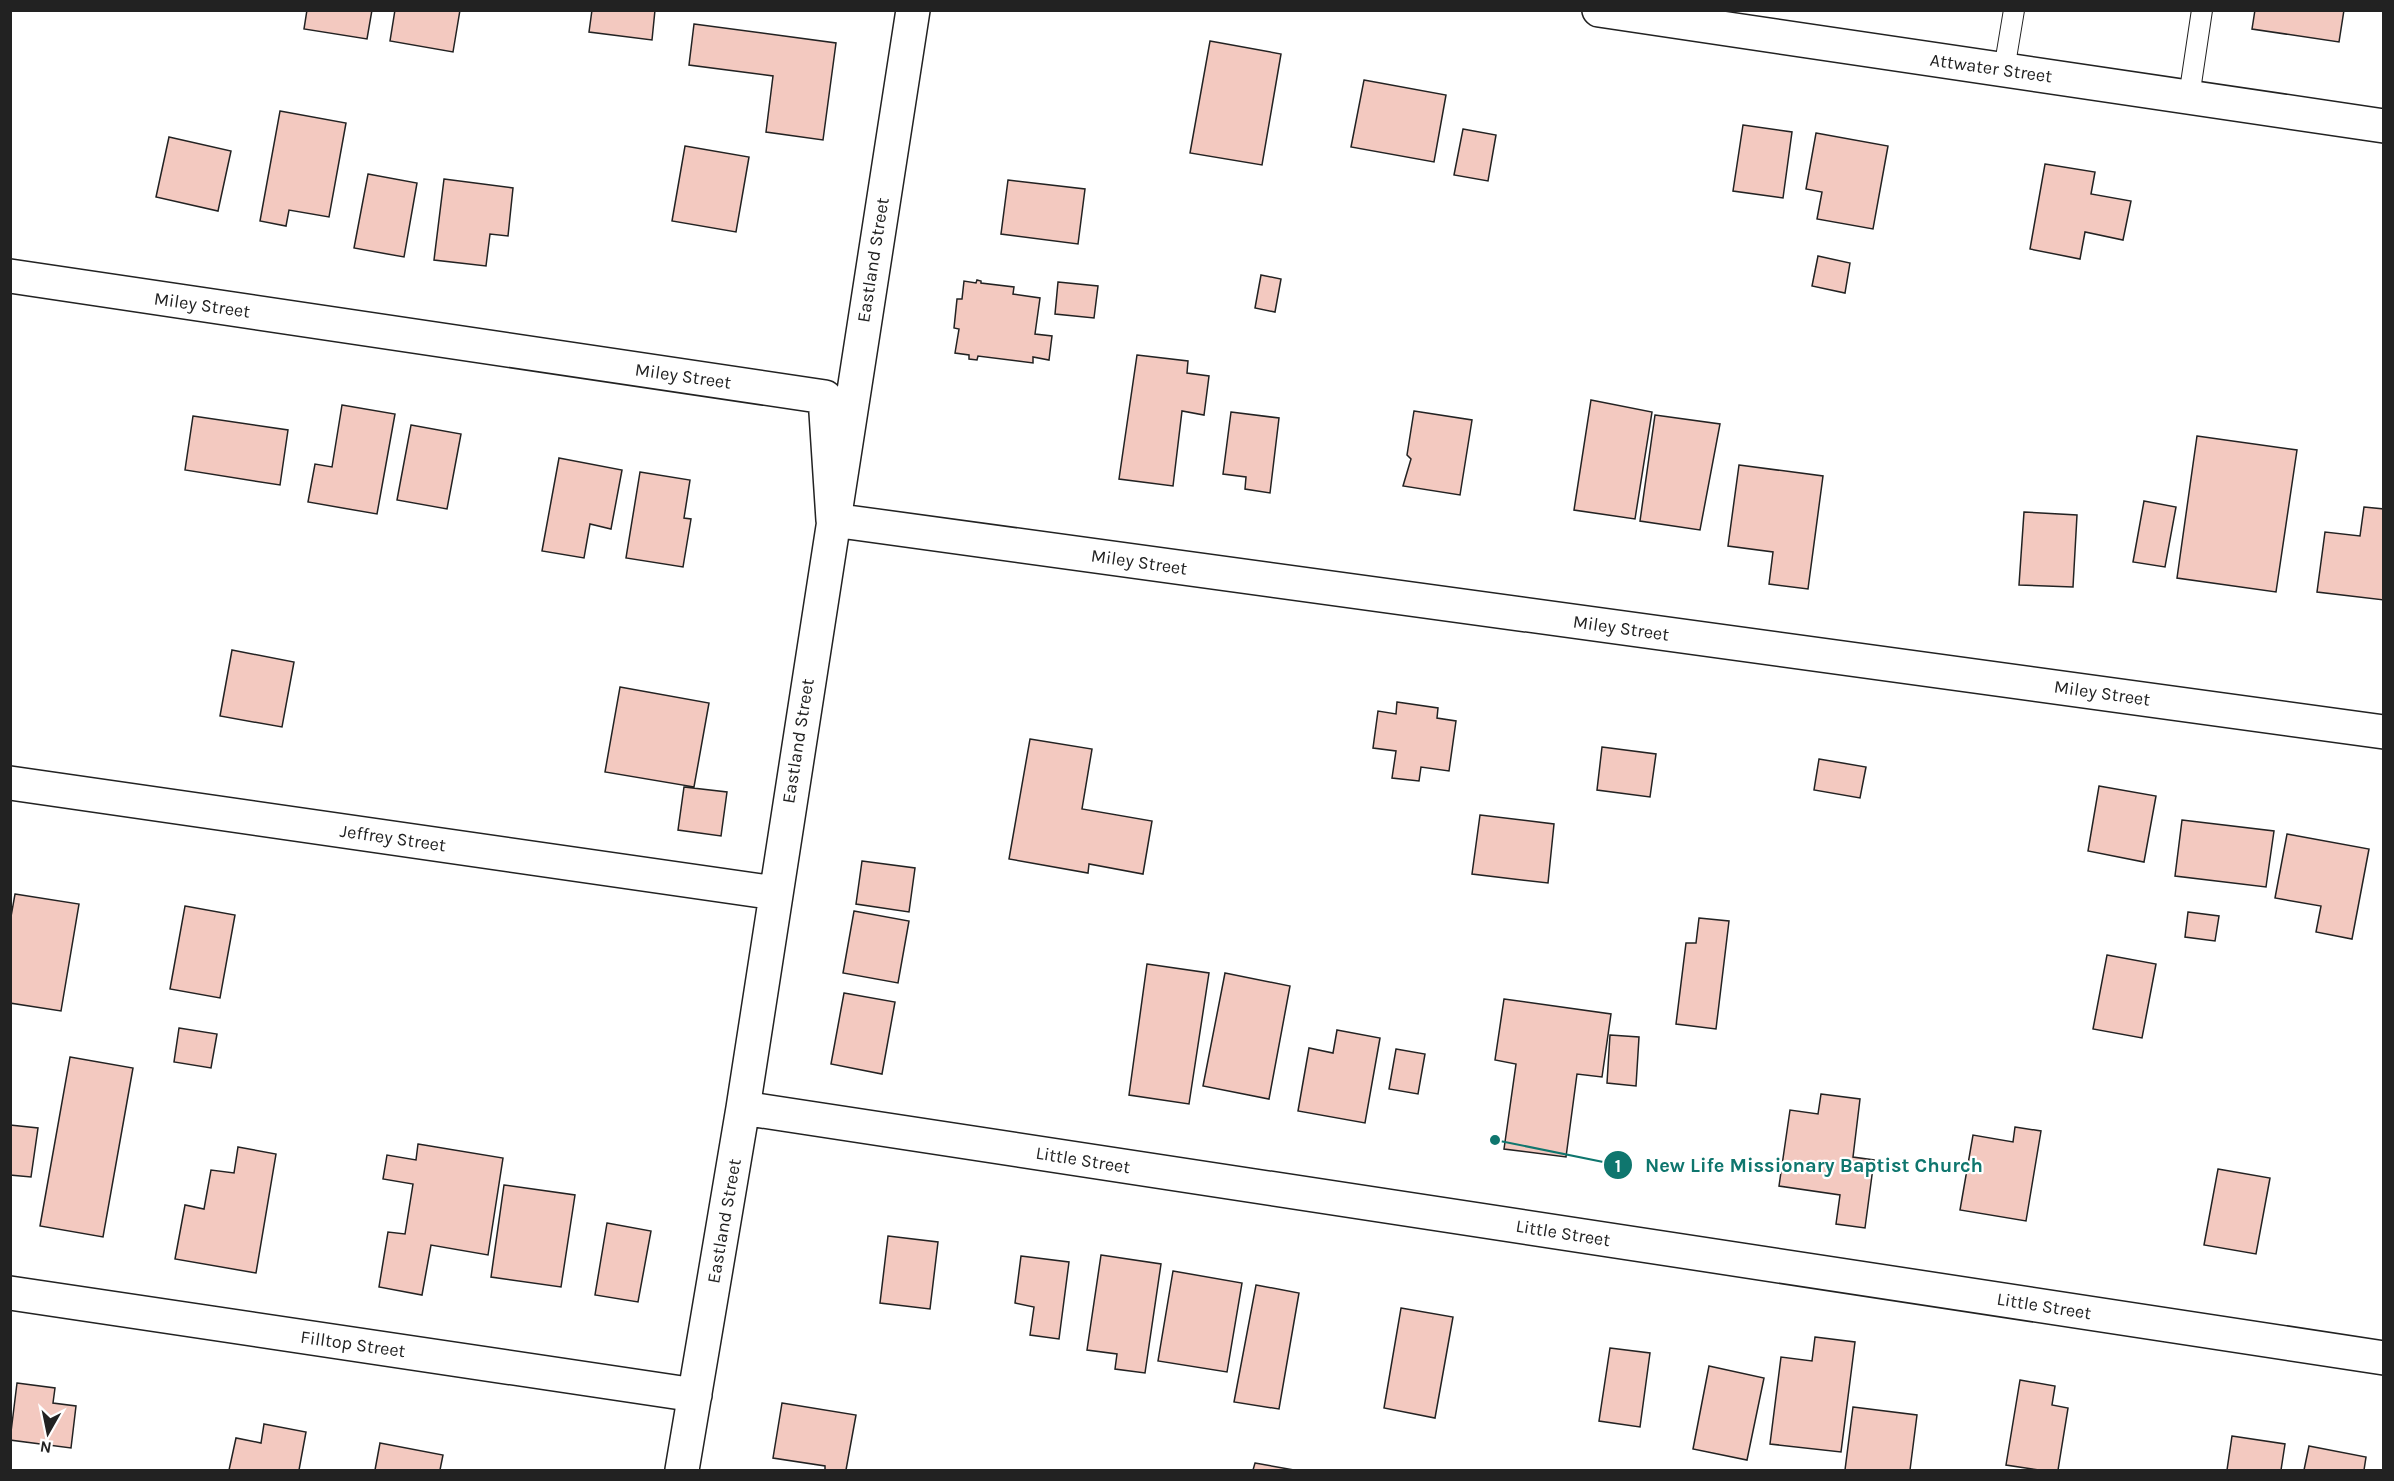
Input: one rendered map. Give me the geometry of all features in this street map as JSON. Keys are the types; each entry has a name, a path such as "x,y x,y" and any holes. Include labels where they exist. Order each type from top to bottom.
{"street":[{"name":"Eastland Street","path":"682,1470 743,1108 913,10"},
{"name":"Attwater Street","path":"1599,10 2384,126"},
{"name":"Miley Street","path":"10,276 825,397 833,520 2384,732"},
{"name":"Jeffrey Street","path":"10,783 775,893"},
{"name":"Little Street","path":"743,1108 2384,1358"},
{"name":"Filltop Street","path":"10,1293 695,1395"}],"lane":[{"path":"2004,70 2014,10"},
{"path":"2189,97 2202,10"}],"building":[{"path":"307,10 372,10 367,39 304,29"},
{"path":"395,10 460,10 453,52 390,41"},
{"path":"592,10 655,10 652,40 589,32"},
{"path":"2255,10 2344,10 2339,42 2252,29"},
{"path":"694,24 836,43 823,140 766,132 773,76 689,65"},
{"path":"1210,41 1281,54 1262,165 1190,153"},
{"path":"1364,80 1446,95 1434,162 1351,147"},
{"path":"280,111 346,123 329,217 289,210 286,226 260,221"},
{"path":"1743,125 1792,132 1783,198 1733,191"},
{"path":"1463,129 1496,135 1488,181 1454,175"},
{"path":"1816,133 1888,146 1873,229 1817,219 1822,192 1806,189"},
{"path":"169,137 231,151 218,211 156,197"},
{"path":"685,146 749,157 736,232 672,221"},
{"path":"2045,164 2095,172 2091,194 2131,201 2123,240 2085,232 2080,259 2030,249"},
{"path":"368,174 417,183 404,257 354,248"},
{"path":"444,179 513,188 508,236 490,234 486,266 434,260"},
{"path":"1008,180 1085,189 1078,244 1001,234"},
{"path":"1818,256 1850,263 1845,293 1812,286"},
{"path":"1261,275 1281,279 1275,312 1255,308"},
{"path":"977,280 981,283 1014,287 1013,294 1040,298 1035,334 1052,336 1049,360 1033,357 1033,363 978,356 977,360 969,359 969,355 955,353 959,329 954,328 957,299 962,299 964,281 976,283"},
{"path":"1058,282 1098,286 1094,318 1055,314"},
{"path":"1137,355 1188,361 1187,373 1209,376 1204,415 1182,411 1173,486 1119,479"},
{"path":"1591,400 1652,412 1635,519 1574,510"},
{"path":"342,405 395,414 377,514 308,502 315,464 332,467"},
{"path":"1414,411 1472,420 1460,495 1403,486 1411,459 1407,455"},
{"path":"1231,412 1279,418 1270,493 1245,489 1246,477 1223,474"},
{"path":"1655,415 1720,424 1700,530 1640,521"},
{"path":"193,416 288,430 280,485 185,470"},
{"path":"411,425 461,434 447,509 397,500"},
{"path":"2197,436 2297,450 2276,592 2177,578"},
{"path":"559,458 622,470 611,529 590,524 584,558 542,551"},
{"path":"1739,465 1823,476 1808,589 1769,584 1773,552 1728,546"},
{"path":"640,472 690,480 684,518 691,519 683,567 626,558"},
{"path":"2144,501 2176,507 2165,567 2133,562"},
{"path":"2364,507 2384,509 2384,600 2317,592 2325,532 2360,536"},
{"path":"2024,512 2077,515 2073,587 2019,585"},
{"path":"232,650 294,662 282,727 220,716"},
{"path":"620,687 709,703 694,787 605,772"},
{"path":"1397,702 1438,708 1437,718 1456,721 1449,771 1421,767 1419,781 1392,778 1396,751 1373,748 1378,711 1396,714"},
{"path":"1030,739 1092,749 1082,809 1152,821 1143,874 1089,864 1088,873 1009,859"},
{"path":"1602,747 1656,754 1650,797 1597,790"},
{"path":"1819,759 1866,767 1860,798 1814,790"},
{"path":"2099,786 2156,796 2144,862 2088,851"},
{"path":"684,787 727,792 721,836 678,830"},
{"path":"1480,815 1554,824 1548,883 1472,874"},
{"path":"2182,820 2274,831 2266,887 2175,876"},
{"path":"2287,834 2369,849 2352,939 2316,932 2321,906 2275,898"},
{"path":"862,861 915,868 909,912 856,904"},
{"path":"15,894 79,904 61,1011 10,1003 10,922"},
{"path":"185,906 235,915 220,998 170,989"},
{"path":"854,911 909,921 898,983 843,973"},
{"path":"2188,912 2219,916 2215,941 2185,937"},
{"path":"1699,918 1729,921 1716,1029 1676,1024 1686,943 1696,943"},
{"path":"2107,955 2156,964 2142,1038 2093,1029"},
{"path":"1147,964 1209,973 1189,1104 1129,1095"},
{"path":"1225,973 1290,986 1269,1099 1203,1086"},
{"path":"844,993 895,1002 882,1074 831,1064"},
{"path":"1504,999 1611,1014 1602,1077 1577,1074 1566,1157 1504,1149 1516,1064 1495,1060"},
{"path":"179,1028 217,1034 211,1068 174,1062"},
{"path":"1337,1030 1380,1038 1365,1123 1298,1111 1309,1048 1333,1053"},
{"path":"1610,1035 1639,1037 1636,1086 1607,1083"},
{"path":"1396,1049 1425,1054 1418,1094 1389,1089"},
{"path":"70,1057 133,1068 103,1237 40,1226"},
{"path":"1821,1094 1860,1099 1853,1157 1874,1160 1865,1228 1836,1224 1840,1195 1779,1186 1790,1110 1818,1114"},
{"path":"10,1125 38,1128 31,1177 10,1175"},
{"path":"2015,1127 2041,1131 2026,1221 1960,1210 1973,1135 2013,1142"},
{"path":"418,1144 503,1158 488,1255 431,1245 422,1295 379,1287 388,1232 405,1234 413,1184 383,1179 387,1155 416,1160"},
{"path":"238,1147 276,1154 256,1273 175,1259 185,1205 204,1209 211,1170 234,1173"},
{"path":"2218,1169 2270,1178 2256,1254 2204,1245"},
{"path":"504,1185 575,1195 561,1287 491,1277"},
{"path":"607,1223 651,1231 638,1302 595,1295"},
{"path":"888,1236 938,1242 930,1309 880,1303"},
{"path":"1101,1255 1161,1264 1145,1373 1115,1369 1117,1354 1087,1350"},
{"path":"1021,1256 1069,1262 1059,1339 1030,1335 1034,1307 1015,1303"},
{"path":"1173,1271 1242,1283 1227,1372 1158,1361"},
{"path":"1256,1285 1299,1293 1279,1409 1234,1402"},
{"path":"1401,1308 1453,1317 1435,1418 1384,1408"},
{"path":"1815,1337 1855,1342 1841,1452 1770,1444 1781,1357 1812,1361"},
{"path":"1610,1348 1650,1353 1640,1427 1599,1421"},
{"path":"1709,1366 1764,1378 1747,1460 1693,1449"},
{"path":"2020,1380 2055,1386 2052,1405 2068,1408 2058,1470 2039,1470 2006,1465"},
{"path":"17,1383 55,1388 53,1403 76,1406 71,1448 10,1440"},
{"path":"782,1403 856,1415 846,1470 825,1470 825,1466 773,1458"},
{"path":"1853,1407 1917,1415 1910,1470 1845,1470"},
{"path":"264,1424 306,1432 299,1470 229,1470 236,1438 261,1443"},
{"path":"2232,1436 2285,1444 2281,1470 2227,1470"},
{"path":"380,1443 443,1455 440,1470 375,1470"},
{"path":"2309,1446 2366,1457 2364,1470 2304,1470"},
{"path":"1255,1463 1294,1470 1253,1470"}],"place":[{"name":"New Life Missionary Baptist Church","path":"1495,1140"}]}
